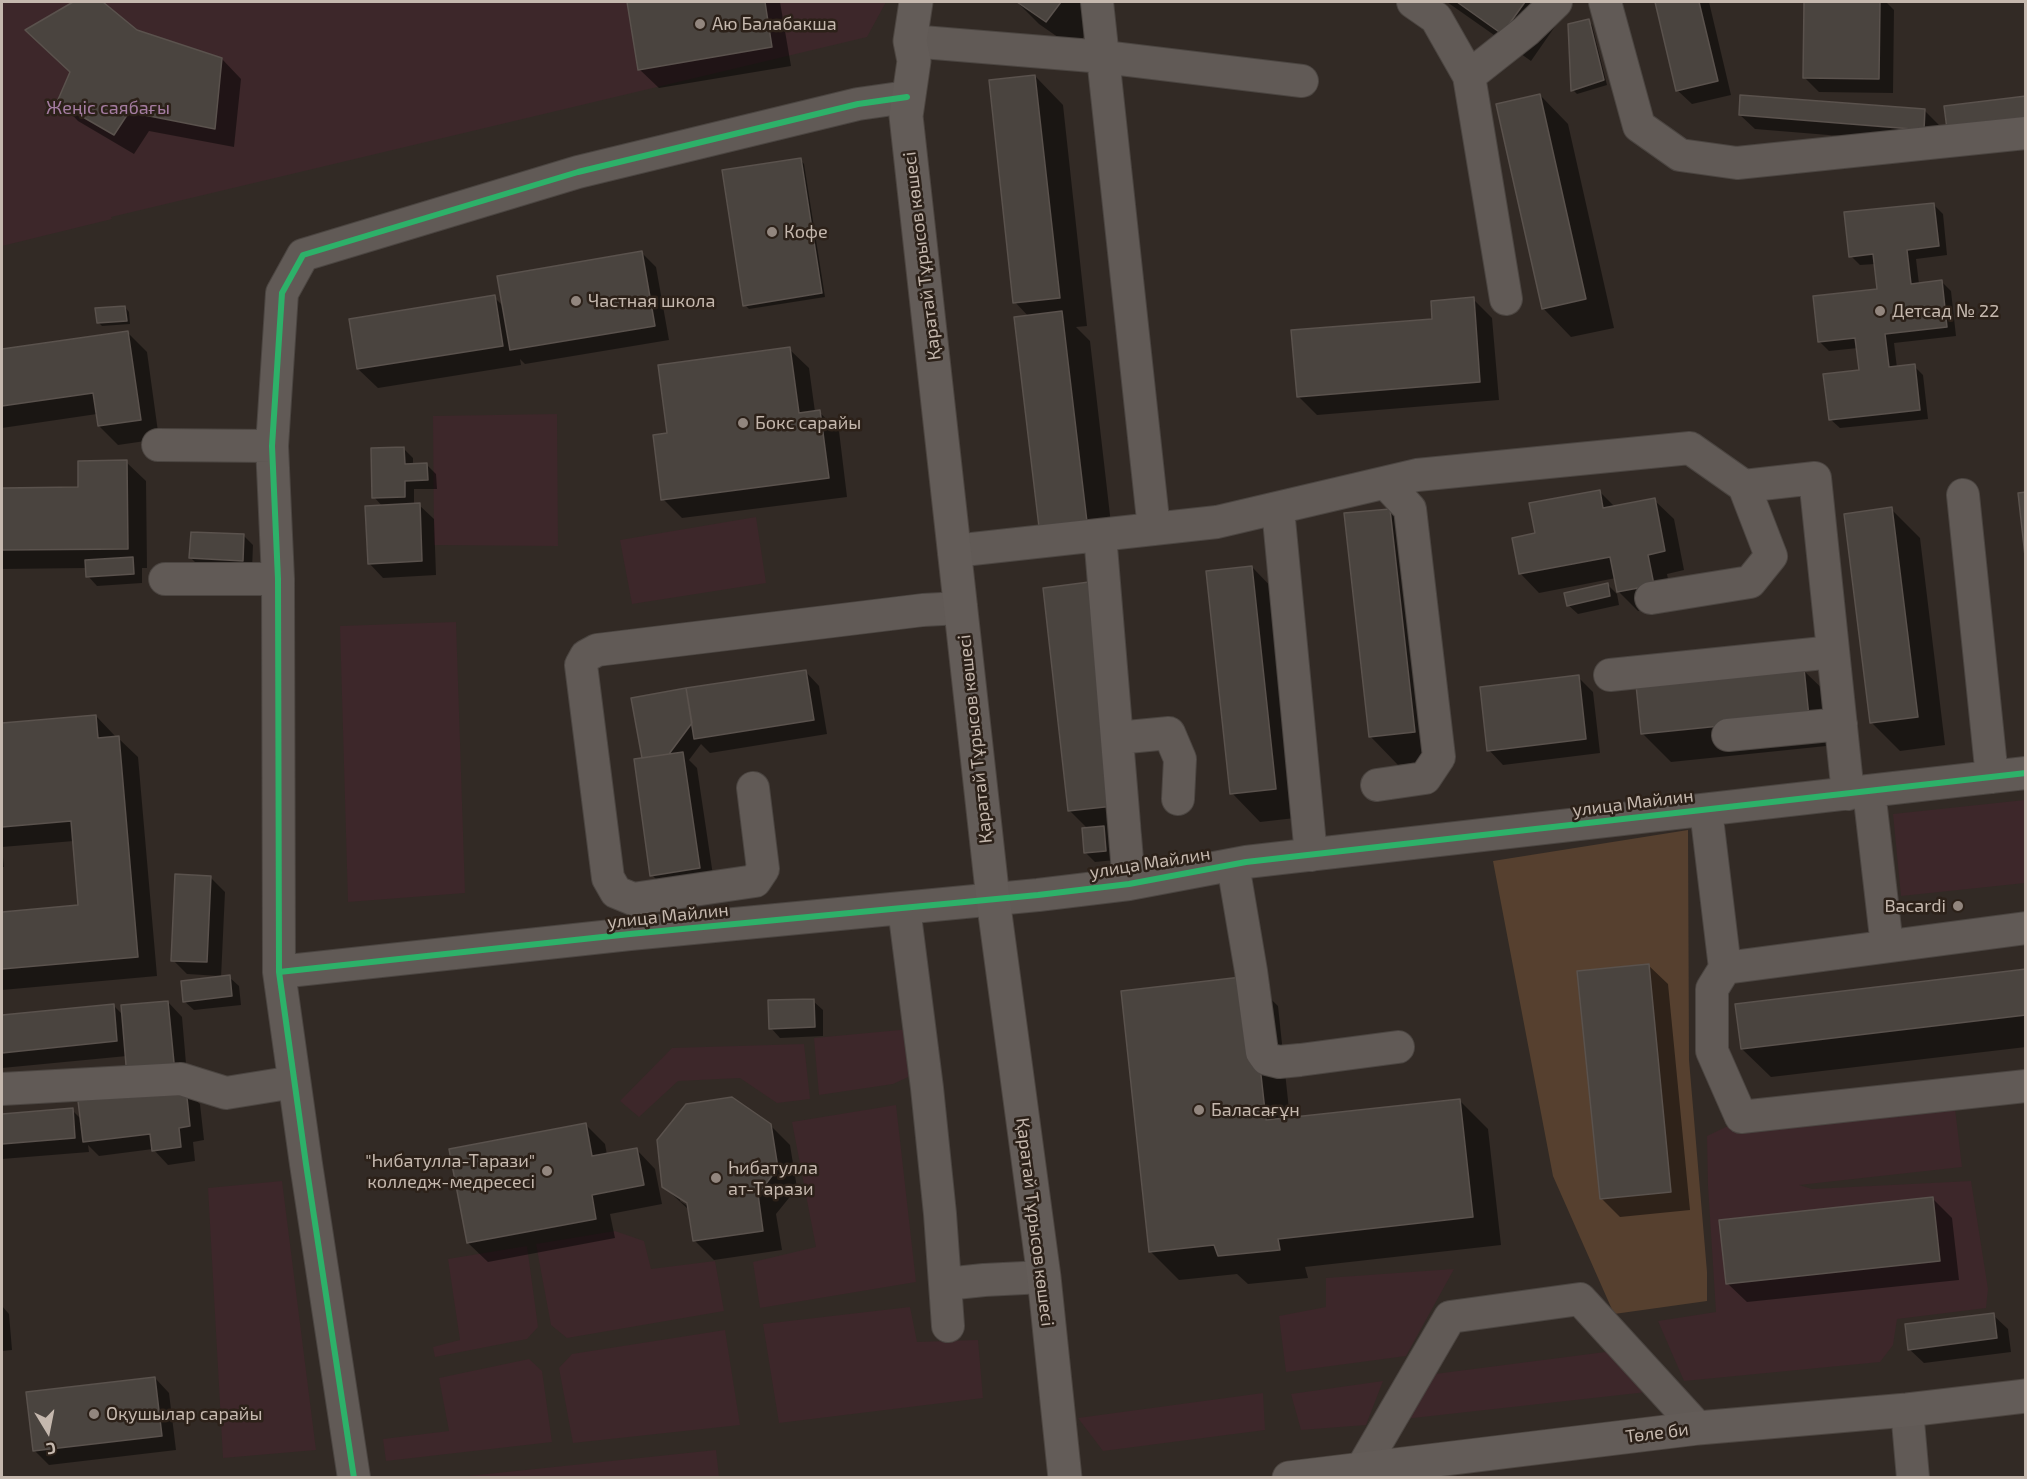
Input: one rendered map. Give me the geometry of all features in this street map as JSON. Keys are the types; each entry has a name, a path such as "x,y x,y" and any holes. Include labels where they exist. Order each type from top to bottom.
{"main road":[{"name":"Қаратай Тұрысов көшесі","path":"916,2 910,41 914,61 906,116 993,899 1044,1277 1065,1478"},
{"name":"Төле би","path":"1289,1478 1698,1428 1906,1410 2025,1396"}],"street":[{"path":"1098,2 1154,529"},
{"path":"1413,2 1436,18 1469,76 1506,299"},
{"path":"1469,76 1526,31 1556,2"},
{"path":"1605,2 1639,126 1680,155 1737,163 2025,133"},
{"path":"910,41 1104,57 1302,81"},
{"path":"354,1478 279,972 278,579 272,446 282,293 303,255 578,172 858,104 907,97"},
{"path":"158,446 272,446"},
{"path":"954,551 1216,522 1417,475 1690,448 1744,486 1771,556 1750,582 1651,598"},
{"path":"1744,486 1815,478 1841,724 1858,793 1887,946"},
{"path":"1377,785 1425,778 1439,757 1410,509 1386,483"},
{"path":"1963,495 1992,777"},
{"path":"1278,509 1311,855"},
{"path":"1101,535 1129,884"},
{"path":"165,579 278,579"},
{"path":"753,788 762,869 755,881 633,899 616,891 608,878 581,664 586,656 597,650 923,610 961,608"},
{"path":"1610,675 1833,652"},
{"path":"1728,735 1841,724"},
{"path":"1117,738 1169,733 1180,759 1178,800"},
{"name":"улица Майлин","path":"279,972 1129,884 1233,865 1311,855 2025,773"},
{"path":"1706,810 1725,968 1712,989 1712,1051 1741,1117 2025,1086"},
{"path":"1233,865 1262,1052 1267,1059 1279,1062 1398,1047"},
{"path":"904,908 927,1088 948,1326"},
{"path":"1725,968 2025,928"},
{"path":"2,1089 181,1079 226,1093 294,1082"},
{"path":"946,1284 1044,1277"},
{"path":"1362,1468 1450,1317 1580,1299 1698,1428"},
{"path":"1906,1410 1913,1478"}],"green space":[{"name":"Жеңіс саябағы","path":"2,2 886,2 867,37 111,217 112,219 2,246"},
{"path":"557,414 558,546 434,545 433,416"},
{"path":"756,517 766,583 632,604 620,540"},
{"path":"456,622 465,893 348,902 340,626"},
{"path":"2025,800 2025,883 1901,896 1893,814"},
{"path":"911,1029 917,1073 893,1084 819,1095 814,1038"},
{"path":"804,1044 810,1099 777,1103 740,1078 678,1081 639,1117 620,1101 672,1048"},
{"path":"1954,1100 1962,1167 1799,1185 1812,1189 1971,1181 1988,1289 1986,1308 1897,1319 1893,1345 1880,1362 1684,1381 1658,1321 1716,1312 1707,1136 1728,1126 1789,1119 1790,1130 1790,1118"},
{"path":"896,1105 916,1282 760,1308 753,1262 816,1247 792,1122"},
{"name":"Оқушылар сарайы","path":"282,1181 316,1450 223,1458 208,1188"},
{"path":"615,1231 644,1241 651,1269 715,1261 724,1311 567,1338 551,1325 536,1244"},
{"path":"527,1246 538,1327 527,1339 435,1357 433,1347 460,1340 448,1259"},
{"path":"1454,1269 1406,1356 1286,1372 1279,1316 1326,1307 1326,1278"},
{"path":"910,1307 917,1342 978,1340 983,1398 779,1423 763,1324"},
{"path":"725,1330 740,1425 573,1443 559,1368 572,1354"},
{"path":"1613,1351 1647,1392 1404,1419 1427,1375"},
{"path":"529,1359 542,1371 552,1442 386,1461 383,1439 449,1431 439,1378"},
{"path":"1383,1381 1366,1425 1301,1430 1291,1394"},
{"path":"1263,1393 1265,1430 1103,1451 1078,1418"},
{"path":"716,1450 719,1477 459,1477"}],"shaded area":[{"path":"1688,830 1689,1060 1707,1272 1707,1301 1614,1314 1553,1176 1493,861"}],"building":[{"path":"73,2 103,2 137,30 222,58 215,129 129,112 114,135 57,102 70,72 25,30"},
{"name":"Аю Балабакша","path":"627,2 765,2 772,47 638,70"},
{"path":"1017,2 1061,2 1046,22"},
{"path":"1457,2 1525,2 1502,34"},
{"path":"1655,2 1699,2 1718,81 1676,91"},
{"path":"1804,2 1880,2 1879,79 1803,78"},
{"path":"1589,19 1604,80 1571,91 1568,24"},
{"path":"1035,75 1060,298 1013,303 989,80"},
{"path":"1540,94 1586,299 1542,309 1496,104"},
{"path":"1740,95 1925,109 1924,130 1739,115"},
{"path":"2026,96 2026,119 1947,129 1944,106"},
{"name":"Кофе","path":"801,158 822,293 743,306 722,170"},
{"name":"Детсад № 22","path":"1934,203 1939,246 1907,250 1911,284 1942,280 1947,327 1885,334 1889,367 1915,364 1920,410 1829,420 1823,374 1859,370 1855,338 1818,342 1813,296 1877,289 1873,254 1849,257 1844,212"},
{"name":"Частная школа","path":"642,251 655,326 510,350 497,276"},
{"path":"495,295 503,346 357,369 349,319"},
{"path":"1474,297 1480,382 1297,397 1291,330 1432,319 1431,301"},
{"path":"125,306 127,321 97,323 95,308"},
{"path":"1062,311 1087,522 1039,527 1014,317"},
{"path":"128,331 141,420 98,426 93,393 2,406 2,349"},
{"name":"Бокс сарайы","path":"790,347 799,413 820,410 829,478 661,500 653,435 667,433 658,365"},
{"path":"404,447 405,464 427,463 428,480 405,481 405,497 372,498 371,448"},
{"path":"127,460 128,549 2,550 2,488 78,487 78,461"},
{"path":"1600,490 1603,508 1655,498 1665,551 1648,555 1654,585 1617,592 1610,557 1519,574 1512,538 1535,533 1529,503"},
{"path":"2026,492 2026,565 2018,493"},
{"path":"420,503 422,561 368,564 365,506"},
{"path":"1892,507 1918,717 1870,723 1844,514"},
{"path":"1390,509 1415,732 1369,737 1344,513"},
{"path":"191,532 244,534 243,561 189,558"},
{"path":"133,557 134,574 86,577 85,560"},
{"path":"1252,566 1276,789 1230,794 1206,571"},
{"path":"1089,582 1114,806 1068,811 1043,588"},
{"path":"1608,583 1610,596 1567,606 1564,593"},
{"path":"1804,668 1809,717 1641,734 1636,685"},
{"path":"806,670 814,720 694,739 686,688"},
{"path":"1579,675 1586,739 1487,751 1480,687"},
{"path":"686,688 692,723 669,754 642,758 631,698"},
{"path":"96,715 98,738 119,736 138,957 2,969 2,912 78,905 71,821 2,827 2,723"},
{"path":"683,752 700,868 650,876 634,759"},
{"path":"1104,826 1106,851 1084,853 1082,828"},
{"path":"175,874 211,876 207,962 171,961"},
{"path":"1649,964 1671,1192 1600,1199 1577,971"},
{"path":"2026,969 2026,1015 1741,1049 1735,1004"},
{"path":"230,975 232,996 183,1002 181,981"},
{"name":"Баласағұн","path":"1250,976 1266,1120 1460,1099 1473,1217 1278,1239 1280,1250 1218,1256 1214,1245 1149,1252 1121,991"},
{"path":"814,999 815,1027 769,1029 768,1000"},
{"path":"168,1001 175,1073 127,1077 121,1005"},
{"path":"114,1004 117,1041 2,1053 2,1015"},
{"path":"186,1088 190,1126 179,1128 181,1147 152,1151 150,1134 83,1142 78,1101"},
{"name":"Һибатулла ат-Тарази","path":"732,1097 771,1124 778,1168 758,1194 763,1231 693,1241 687,1203 662,1187 657,1140 686,1104"},
{"path":"73,1108 75,1138 2,1144 2,1114"},
{"name":"\"Һибатулла-Тарази\" колледж-медресесі","path":"586,1123 592,1156 637,1148 644,1185 592,1195 596,1219 467,1243 449,1149"},
{"path":"1933,1197 1940,1261 1726,1284 1719,1220"},
{"path":"1994,1313 1997,1338 1908,1350 1905,1324"},
{"name":"Оқушылар сарайы","path":"155,1377 162,1436 33,1451 26,1392"}],"cycle path":[{"path":"354,1478 279,972 278,579 272,446 282,293 303,255 578,172 858,104 907,97"},
{"path":"279,972 630,934 1038,895 1129,884 1246,862 2026,773"}],"place":[{"name":"Аю Балабакша","path":"700,24"},
{"name":"Кофе","path":"772,232"},
{"name":"Частная школа","path":"576,301"},
{"name":"Детсад № 22","path":"1880,311"},
{"name":"Бокс сарайы","path":"743,423"},
{"name":"Bacardi","path":"1958,906"},
{"name":"Баласағұн","path":"1199,1110"},
{"name":"\"Һибатулла-Тарази\" колледж-медресесі","path":"547,1171"},
{"name":"Һибатулла ат-Тарази","path":"716,1178"},
{"name":"Оқушылар сарайы","path":"94,1414"}]}
